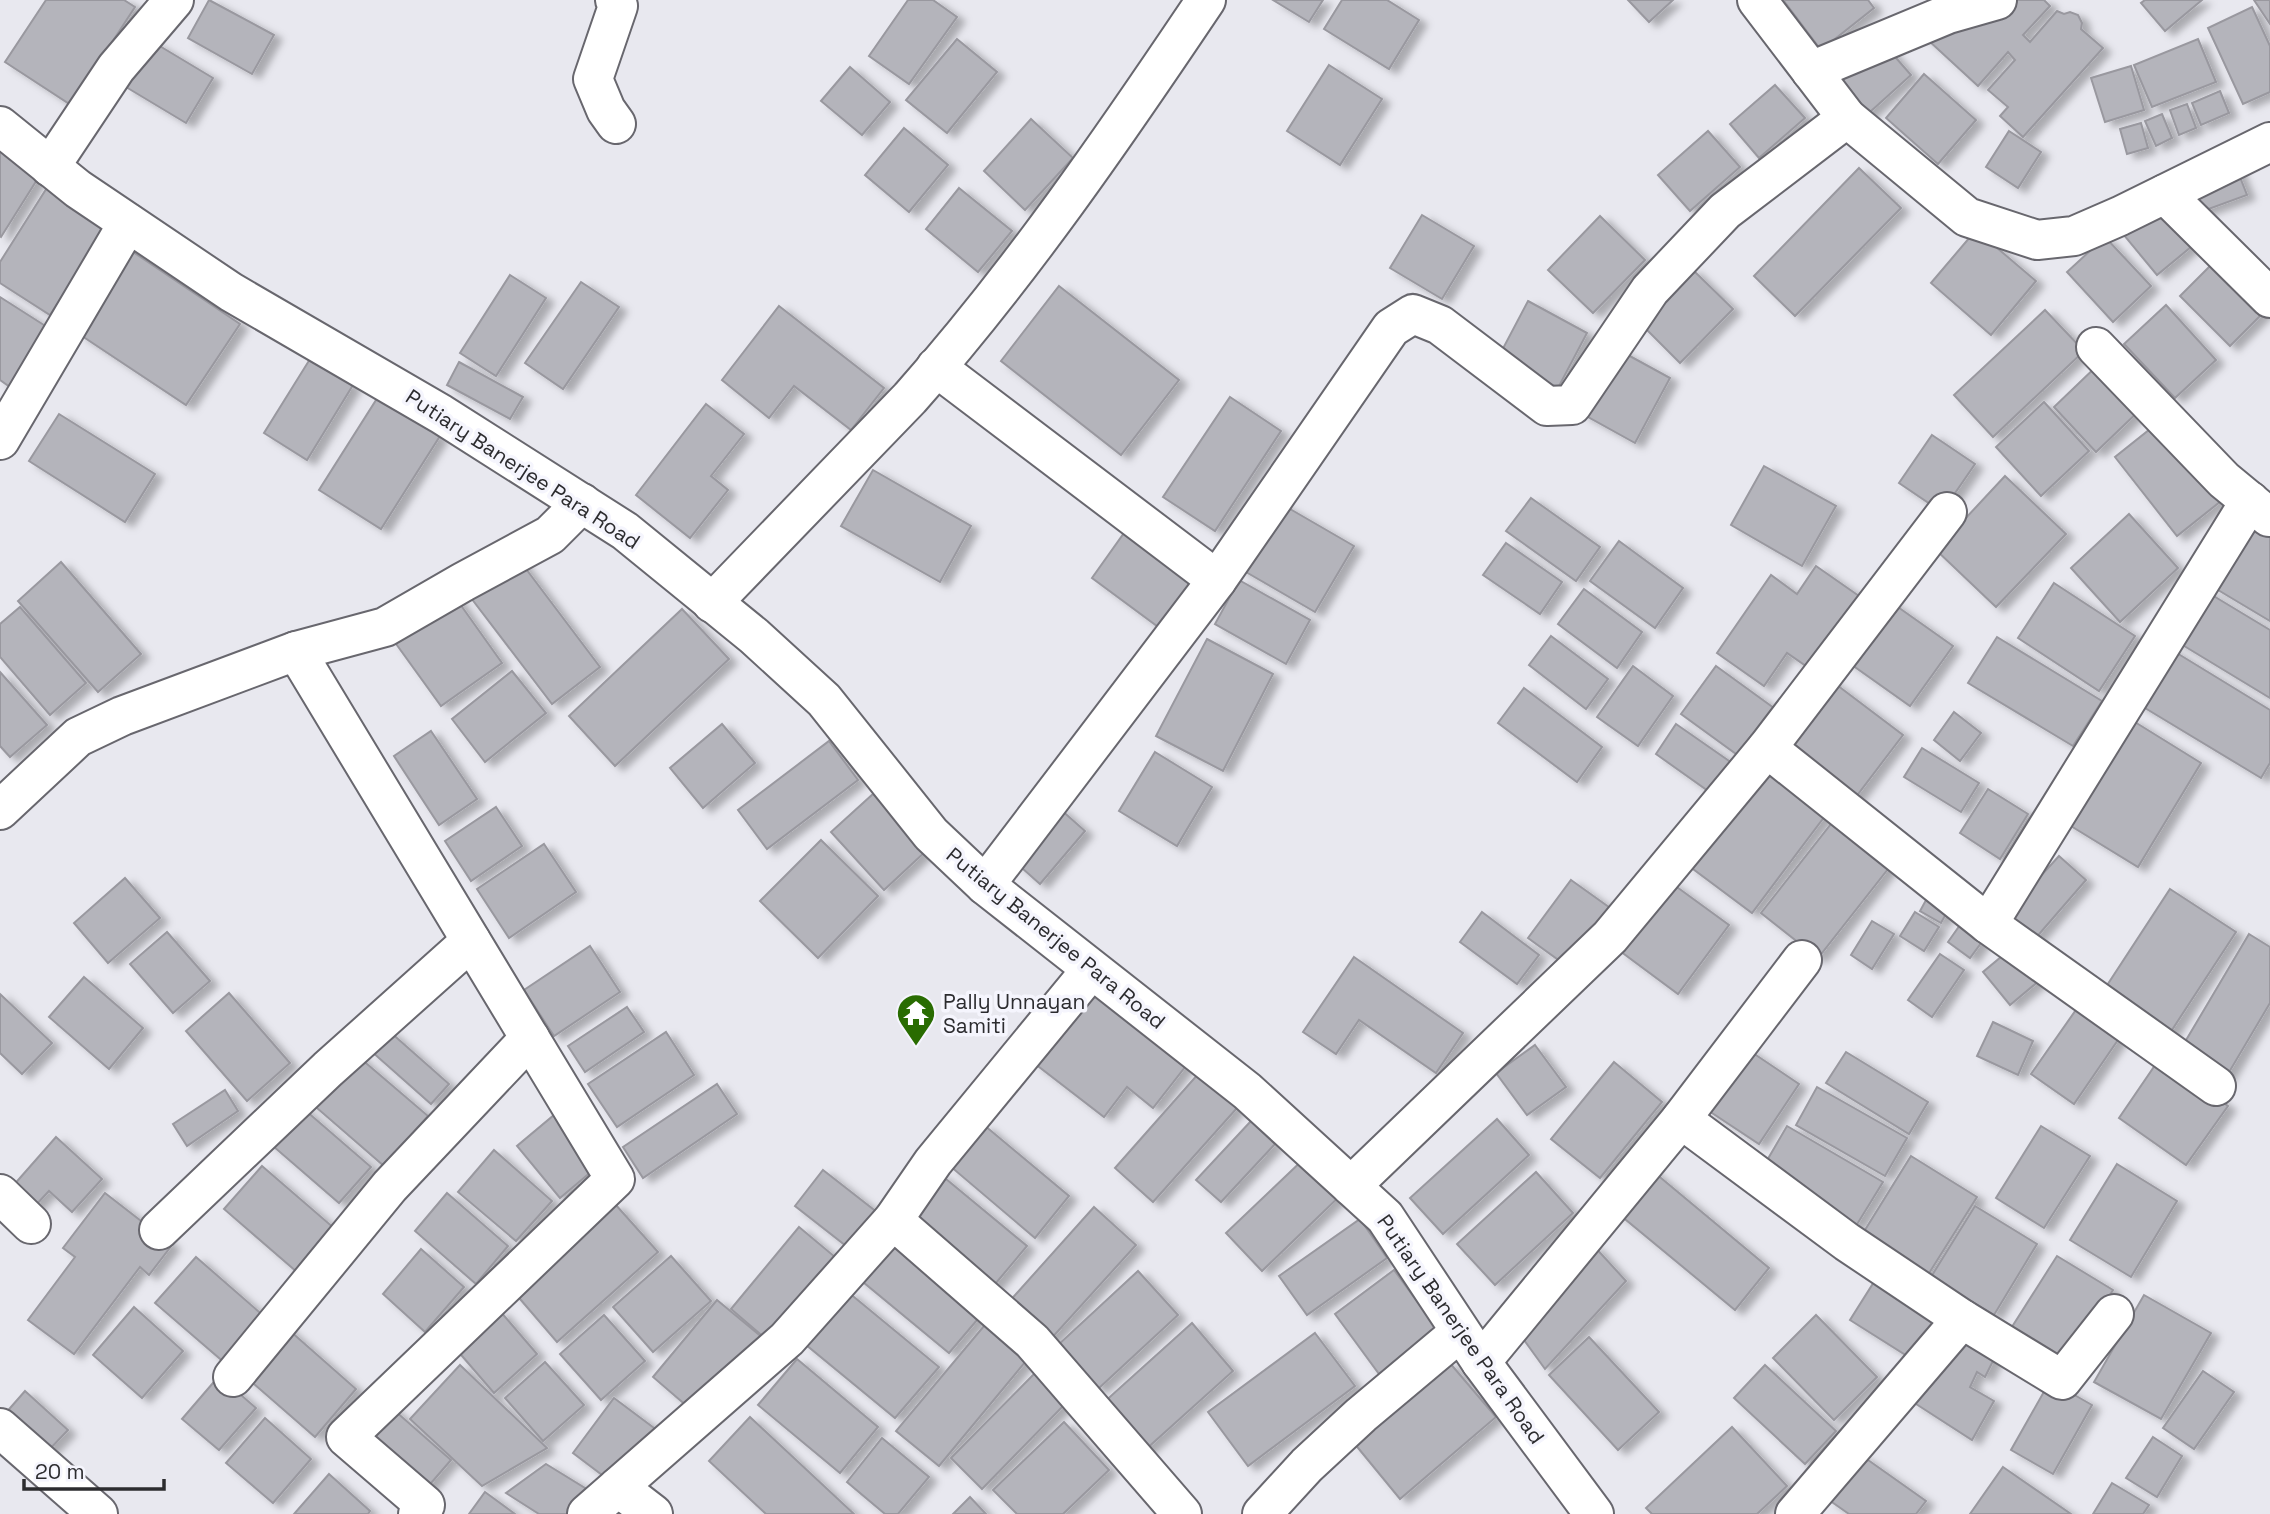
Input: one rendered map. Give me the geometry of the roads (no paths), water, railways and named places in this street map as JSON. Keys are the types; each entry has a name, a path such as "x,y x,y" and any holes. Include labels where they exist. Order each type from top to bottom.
{"street":[{"path":"50,167 116,68 174,0"},
{"path":"615,0 618,6 593,79 606,110 616,124"},
{"path":"712,603 910,398 936,367 1049,227 1206,0"},
{"path":"1811,71 1948,14 1997,0"},
{"path":"1764,3 1847,118 1967,217 2037,240 2074,236 2270,142"},
{"path":"985,885 1217,580 1391,328 1413,314 1440,325 1547,406 1572,405 1650,290 1716,220 1847,118"},
{"name":"Putiary Banerjee Para Road","path":"0,126 78,189 232,292 441,414 625,531 754,636 824,701 930,834 985,885 1247,1091 1385,1217 1471,1347 1591,1513"},
{"path":"2165,194 2270,298"},
{"path":"0,440 128,223"},
{"path":"1988,924 2260,509 2224,480 2096,347"},
{"path":"936,367 1217,580"},
{"path":"0,810 78,737 122,716 296,652 385,627 550,535 582,503"},
{"path":"1351,1186 1610,937 1767,748 1947,512"},
{"path":"296,652 615,1179 346,1437 425,1505 418,1514"},
{"path":"1767,748 1988,924 2216,1086"},
{"path":"159,1230 328,1069 471,941"},
{"path":"1262,1514 1307,1465 1361,1415 1471,1347 1681,1119 1802,960"},
{"path":"587,1514 787,1339 892,1220 933,1162 1091,970"},
{"path":"233,1377 390,1186 530,1038"},
{"path":"1681,1119 1847,1242 1962,1319 2062,1380 2114,1314"},
{"path":"0,1194 31,1224"},
{"path":"892,1220 1032,1341 1182,1514"},
{"path":"1795,1514 1962,1319"},
{"path":"0,1428 98,1514"},
{"path":"618,1487 653,1514"}],"place":[{"name":"Pally Unnayan Samiti","path":"916,1047"}]}
